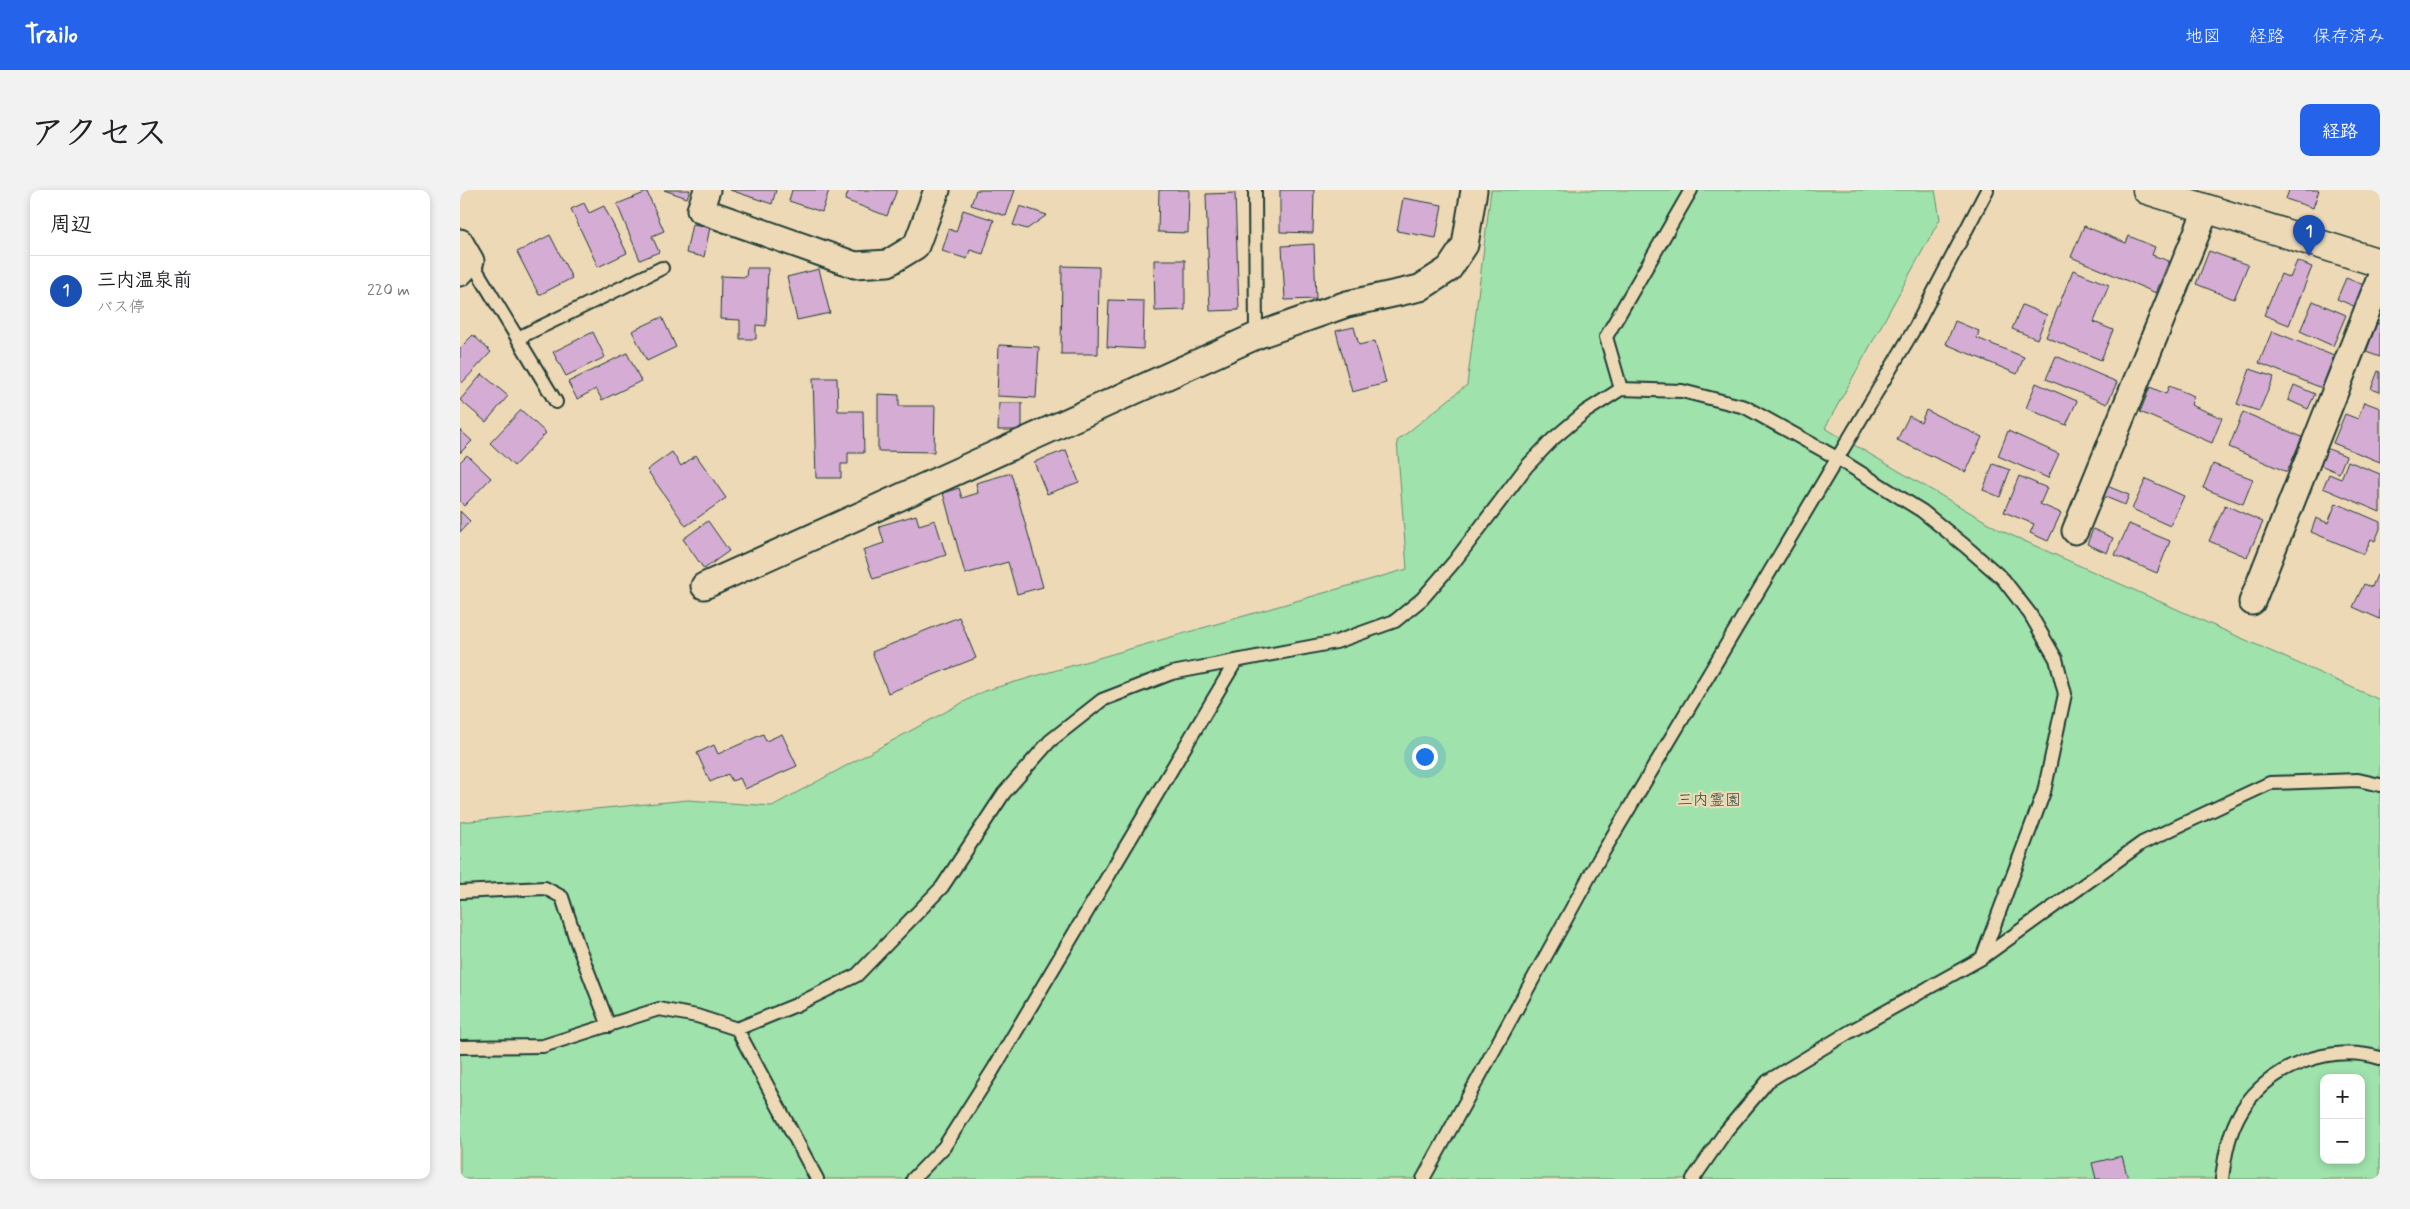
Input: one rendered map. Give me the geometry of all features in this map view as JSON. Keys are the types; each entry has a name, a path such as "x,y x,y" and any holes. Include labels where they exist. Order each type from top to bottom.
{"street":[{"path":"707,190 700,210 855,265 888,263 916,246 937,190"},
{"path":"704,586 1256,336 1347,304 1420,288 1448,269 1465,245 1474,190"},
{"path":"2147,190 2380,262"},
{"path":"2075,531 2207,208"},
{"path":"2252,602 2380,278"}],"lane":[{"path":"1255,190 1256,336"},
{"path":"1621,389 1606,337 1690,190"},
{"path":"1422,1179 1599,859 1916,326 1987,190"},
{"path":"464,259 518,338 556,402"},
{"path":"518,338 662,268"},
{"path":"460,1048 543,1046 660,1009 697,1016 736,1029 796,1005 858,975 942,886 1004,793 1050,741 1102,700 1172,673 1336,642 1395,622 1422,599 1448,570 1527,466 1553,439 1585,412 1621,389 1682,390 1745,407 1838,458 1922,511 2003,579 2030,614 2056,659 2065,694 2044,792 1982,958"},
{"path":"913,1179 944,1147 994,1070 1236,661"},
{"path":"1693,1179 1726,1131 1768,1082 1851,1032 1982,958 2142,843 2270,783 2358,780 2380,786"},
{"path":"460,892 545,888 562,897 577,943 609,1026"},
{"path":"736,1029 817,1179"},
{"path":"2222,1179 2226,1144 2242,1109 2268,1081 2302,1062 2320,1057 2339,1053 2379,1054"}],"green space":[{"name":"三内霊園","path":"1491,190 1935,190 1940,219 1825,428 2002,531 2380,700 2380,1179 460,1179 460,822 688,800 772,806 984,691 1407,569 1397,441 1467,385"}],"building":[{"path":"664,190 690,190 687,198"},
{"path":"730,190 776,190 772,204"},
{"path":"792,190 829,190 822,212 789,201"},
{"path":"849,190 897,190 887,216 845,200"},
{"path":"976,190 1015,190 1006,216 971,205"},
{"path":"1159,190 1189,190 1188,233 1158,232"},
{"path":"1280,190 1314,190 1313,233 1280,232"},
{"path":"2289,190 2319,190 2313,208 2286,199"},
{"path":"647,192 664,231 652,236 659,252 640,260 617,204"},
{"path":"1235,193 1239,310 1210,311 1206,194"},
{"path":"1403,198 1442,205 1436,238 1397,231"},
{"path":"584,203 589,213 604,206 627,253 598,267 571,209"},
{"path":"1020,206 1047,215 1027,229 1013,225"},
{"path":"963,210 994,220 983,254 970,250 967,259 942,251 949,229 956,232"},
{"path":"692,224 710,227 704,257 686,253"},
{"path":"2084,226 2126,243 2129,236 2155,247 2152,255 2169,261 2156,293 2071,257"},
{"path":"550,235 572,278 539,295 517,252"},
{"path":"1314,244 1316,299 1285,300 1282,246"},
{"path":"2209,251 2248,265 2234,299 2196,284"},
{"path":"1154,260 1185,260 1185,310 1155,311"},
{"path":"2297,261 2312,267 2289,325 2264,315 2281,274 2290,278"},
{"path":"1062,266 1099,267 1098,354 1061,354"},
{"path":"747,268 768,268 766,326 756,325 756,339 740,339 740,320 720,319 721,276 746,277"},
{"path":"819,269 830,313 797,320 787,277"},
{"path":"2073,270 2109,285 2094,322 2113,330 2101,360 2046,337"},
{"path":"2346,278 2364,285 2356,307 2337,299"},
{"path":"1109,300 1144,301 1143,349 1107,347"},
{"path":"2313,301 2346,315 2333,346 2300,331"},
{"path":"2022,305 2047,315 2037,339 2012,329"},
{"path":"662,317 676,347 647,361 632,331"},
{"path":"1955,321 1979,331 1977,338 2024,357 2017,374 1946,344"},
{"path":"2377,323 2380,324 2380,357 2366,352"},
{"path":"1354,327 1359,345 1375,341 1386,383 1352,392 1336,331"},
{"path":"2272,331 2334,356 2322,388 2259,363"},
{"path":"593,332 605,357 566,376 553,352"},
{"path":"473,335 491,352 462,383 460,380 460,348"},
{"path":"999,345 1039,347 1036,398 997,396"},
{"path":"627,353 641,381 602,400 596,389 577,399 568,382"},
{"path":"2056,356 2117,382 2107,404 2046,379"},
{"path":"2250,369 2274,377 2259,411 2237,404"},
{"path":"2378,371 2380,372 2380,392 2371,389"},
{"path":"482,374 508,396 486,422 460,400"},
{"path":"813,378 837,378 838,411 863,411 864,453 848,453 848,464 841,464 841,478 816,478"},
{"path":"2036,383 2077,401 2066,425 2026,408"},
{"path":"2294,385 2315,394 2308,409 2288,400"},
{"path":"2169,386 2194,396 2191,405 2222,418 2212,443 2140,412 2150,387 2166,394"},
{"path":"878,394 899,395 899,406 935,406 934,452 878,451"},
{"path":"2364,402 2380,408 2380,462 2333,443 2345,414 2358,419"},
{"path":"999,403 1022,403 1022,430 998,430"},
{"path":"521,410 546,433 514,466 490,443"},
{"path":"1926,410 1982,437 1966,472 1897,440 1909,416 1921,422"},
{"path":"2243,412 2302,437 2287,472 2229,447"},
{"path":"460,430 472,441 460,453"},
{"path":"2008,431 2059,454 2048,478 1998,456"},
{"path":"2326,448 2346,456 2339,473 2318,464"},
{"path":"1066,450 1079,482 1047,494 1034,462"},
{"path":"672,452 681,466 696,455 726,498 686,526 647,470"},
{"path":"467,455 491,478 464,506 460,501 460,462"},
{"path":"2348,461 2380,474 2380,512 2323,488 2329,474 2341,479"},
{"path":"1993,464 2010,470 2000,497 1983,490"},
{"path":"2213,464 2253,479 2243,504 2203,488"},
{"path":"1011,473 1043,587 1017,594 1008,562 965,574 943,493 959,488 962,498 978,493 976,483"},
{"path":"2019,476 2047,488 2040,504 2061,513 2048,541 2030,533 2034,524 2004,512"},
{"path":"2146,479 2184,496 2170,526 2132,509"},
{"path":"2107,486 2129,495 2125,505 2103,496"},
{"path":"2336,503 2380,522 2380,529 2375,541 2371,539 2364,554 2311,532 2316,518 2328,523"},
{"path":"2225,505 2263,522 2247,557 2209,541"},
{"path":"460,511 470,521 460,532"},
{"path":"916,515 919,525 935,520 946,555 873,579 863,550 884,543 879,526"},
{"path":"708,521 729,551 704,569 683,539"},
{"path":"2129,524 2170,541 2157,573 2115,555"},
{"path":"2093,529 2113,538 2107,553 2087,544"},
{"path":"2377,575 2380,576 2380,619 2353,607 2364,584 2372,587"},
{"path":"959,617 976,658 888,693 872,652"},
{"path":"763,734 766,741 782,734 797,766 745,789 740,778 732,781 728,774 710,782 697,753 714,745 718,754"},
{"path":"2122,1156 2128,1179 2096,1179 2092,1163"}],"place":[{"name":"三内温泉前","path":"2309,256"}]}
